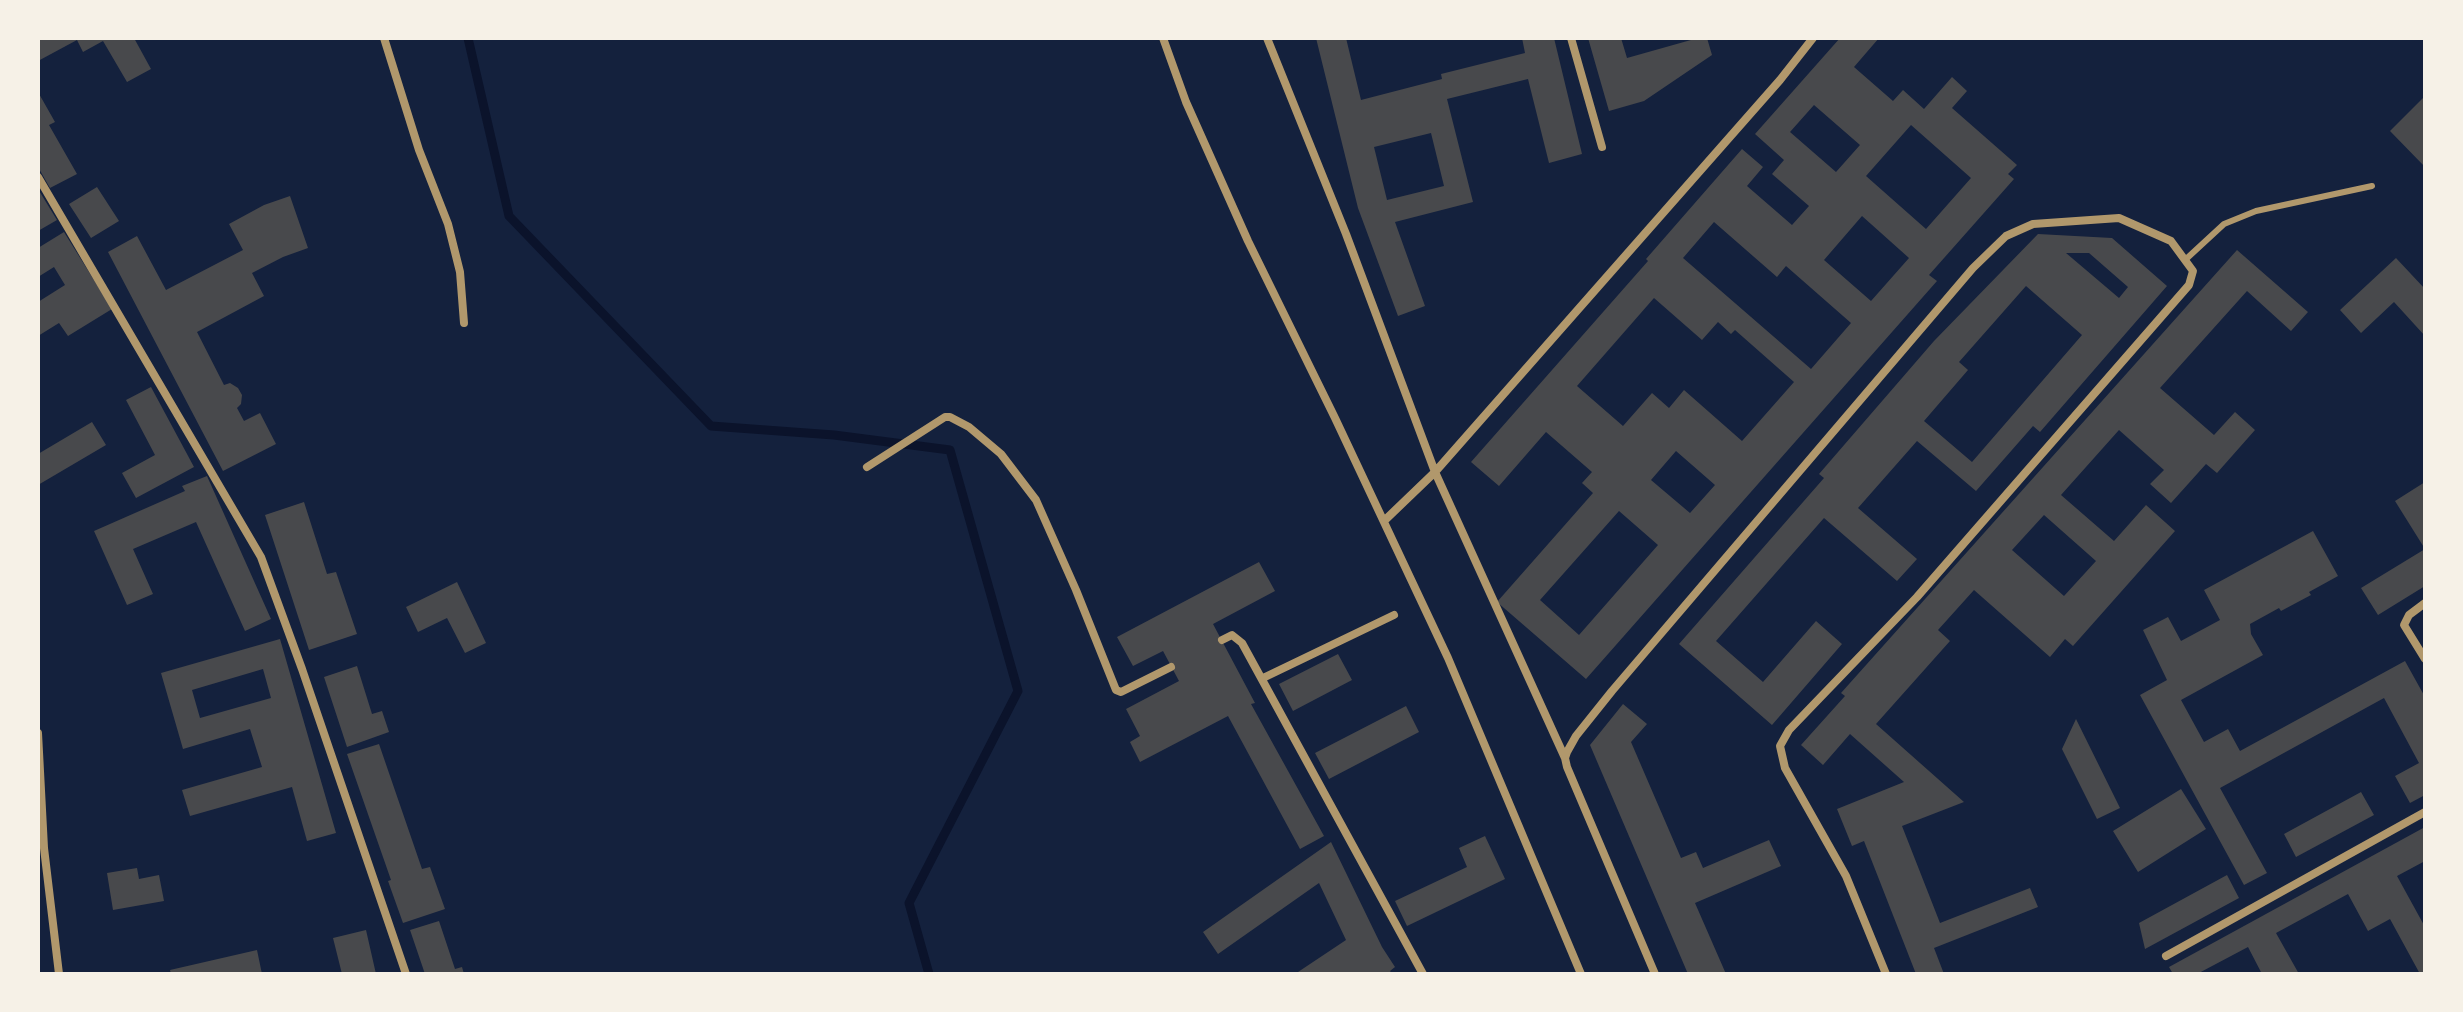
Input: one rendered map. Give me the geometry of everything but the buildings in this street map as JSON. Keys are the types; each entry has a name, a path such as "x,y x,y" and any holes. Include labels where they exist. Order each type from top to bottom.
{"street":[{"path":"384,38 419,150 448,224 460,272 464,323"},
{"path":"1163,38 1186,102 1248,241 1448,658 1581,974"},
{"path":"1267,38 1346,234 1435,472 1565,758 1655,974"},
{"path":"1571,38 1602,147"},
{"path":"1384,521 1435,472 1780,80 1813,38"},
{"path":"38,177 261,557 406,974"},
{"path":"1565,758 1576,736 1612,691 1973,268 2006,236 2033,224 2119,218 2171,241 2193,271 2189,285 1917,597 1789,730 1780,746 1785,768 1846,876 1886,974"},
{"path":"867,467 945,417 969,427 1001,454 1036,500 1116,690 1121,692 1171,667"},
{"path":"2425,603 2409,615 2404,625 2425,659"},
{"path":"1263,678 1394,615"},
{"path":"1222,640 1232,635 1242,643 1423,974"},
{"path":"38,733 44,848 59,974"},
{"path":"2166,956 2425,812"}],"lane":[{"path":"2185,260 2224,224 2245,216 2372,186"}],"waterway":[{"path":"468,38 509,216 711,426 834,435 950,450 1018,691 909,903 929,974"}]}
